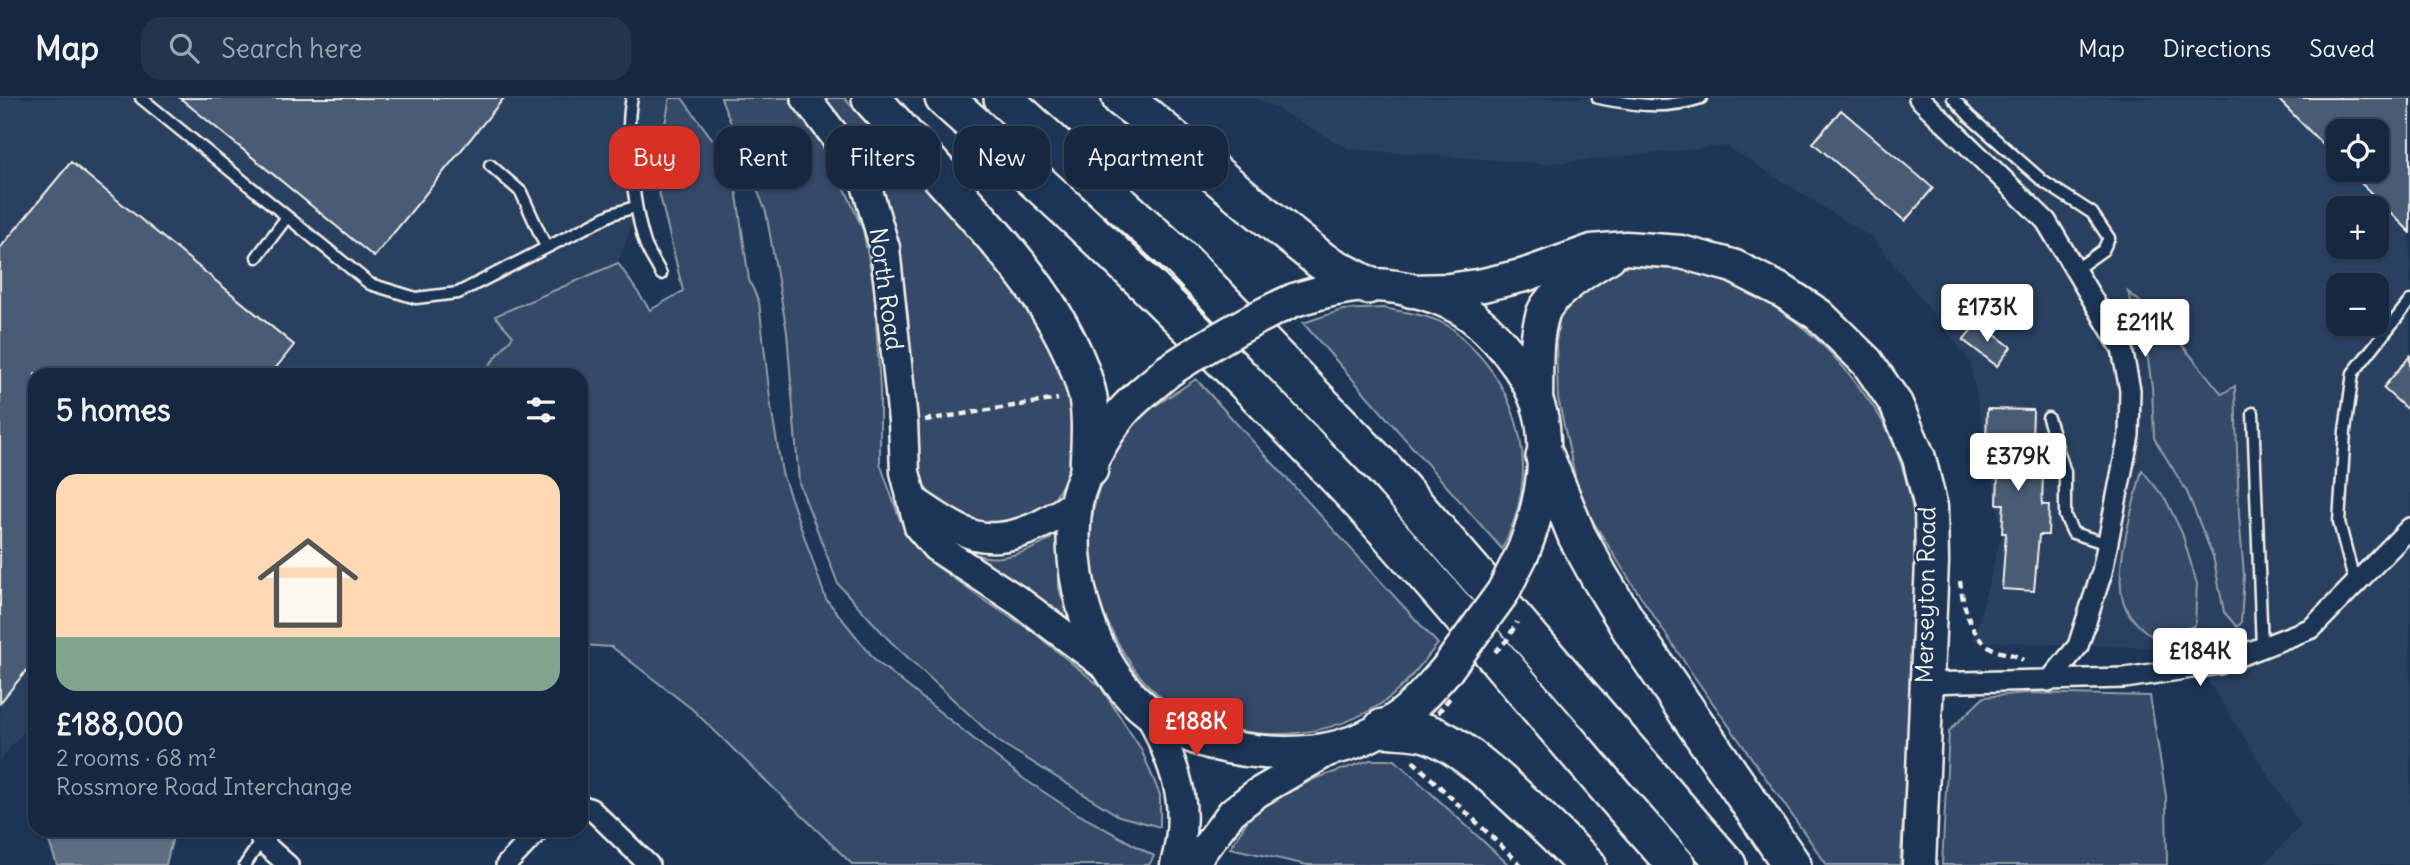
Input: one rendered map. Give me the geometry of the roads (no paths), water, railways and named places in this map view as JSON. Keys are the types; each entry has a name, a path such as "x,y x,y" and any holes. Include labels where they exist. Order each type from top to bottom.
{"highway":[{"path":"871,98 995,236 1040,293 1070,345 1087,391 1091,424 1089,469"},
{"path":"944,98 1158,294 1354,496 1619,803 1676,865"},
{"path":"1003,98 1183,261 1385,470 1727,865"},
{"path":"1121,98 1322,261 1367,285"},
{"path":"1545,457 1577,536 1634,634 1792,865"},
{"path":"1394,741 1426,733 1450,744 1485,770 1587,865"}],"main road":[{"path":"1536,405 1538,345 1544,311 1590,267 1626,248"},
{"name":"Merseyton Road","path":"1411,291 1449,290 1483,285 1525,275 1592,251 1626,248 1681,252 1733,266 1784,292 1819,315 1867,362 1896,404 1920,458 1931,507 1932,562 1919,865"},
{"path":"1367,285 1411,291 1444,302 1471,316 1504,349 1530,386 1542,424 1545,457 1542,494 1523,552 1503,592 1447,669 1410,709 1394,741 1329,751 1276,753 1236,750 1202,740 1151,714 1111,670 1086,618 1078,586 1075,550 1076,503 1089,469 1122,412 1168,371 1213,341 1294,300 1327,290 1367,285"}],"street":[{"name":"North Road","path":"806,98 862,171 885,248 903,421 905,472 919,527 936,547 1020,603 1111,670"},
{"path":"1919,98 2046,221 2122,349 2130,390 2129,435 2102,572 2078,646 2049,681"},
{"path":"911,499 964,531 978,536 1024,533 1076,503"},
{"path":"1925,683 2125,678 2219,664 2312,628 2410,528"},
{"path":"1151,714 1182,794 1181,844 1175,865"},
{"path":"1192,865 1232,812 1256,793 1329,751"},
{"path":"588,808 649,865"},
{"path":"267,837 288,865"},
{"path":"506,865 532,837"}],"lane":[{"path":"141,98 370,284 416,298 458,293 546,247 612,215 635,207"},
{"path":"632,98 628,114 635,207 645,243 662,274"},
{"path":"1598,98 1644,107 1701,98"},
{"path":"1953,98 1970,117 2044,182 2092,213 2109,238 2103,250 2075,270"},
{"path":"490,165 521,192 546,247"},
{"path":"257,257 287,217"},
{"path":"2355,584 2339,522 2345,430 2353,373 2410,301"},
{"path":"2253,413 2262,648"},
{"path":"2048,418 2065,472 2065,516 2073,533 2108,544"},
{"path":"245,865 264,837"}]}
